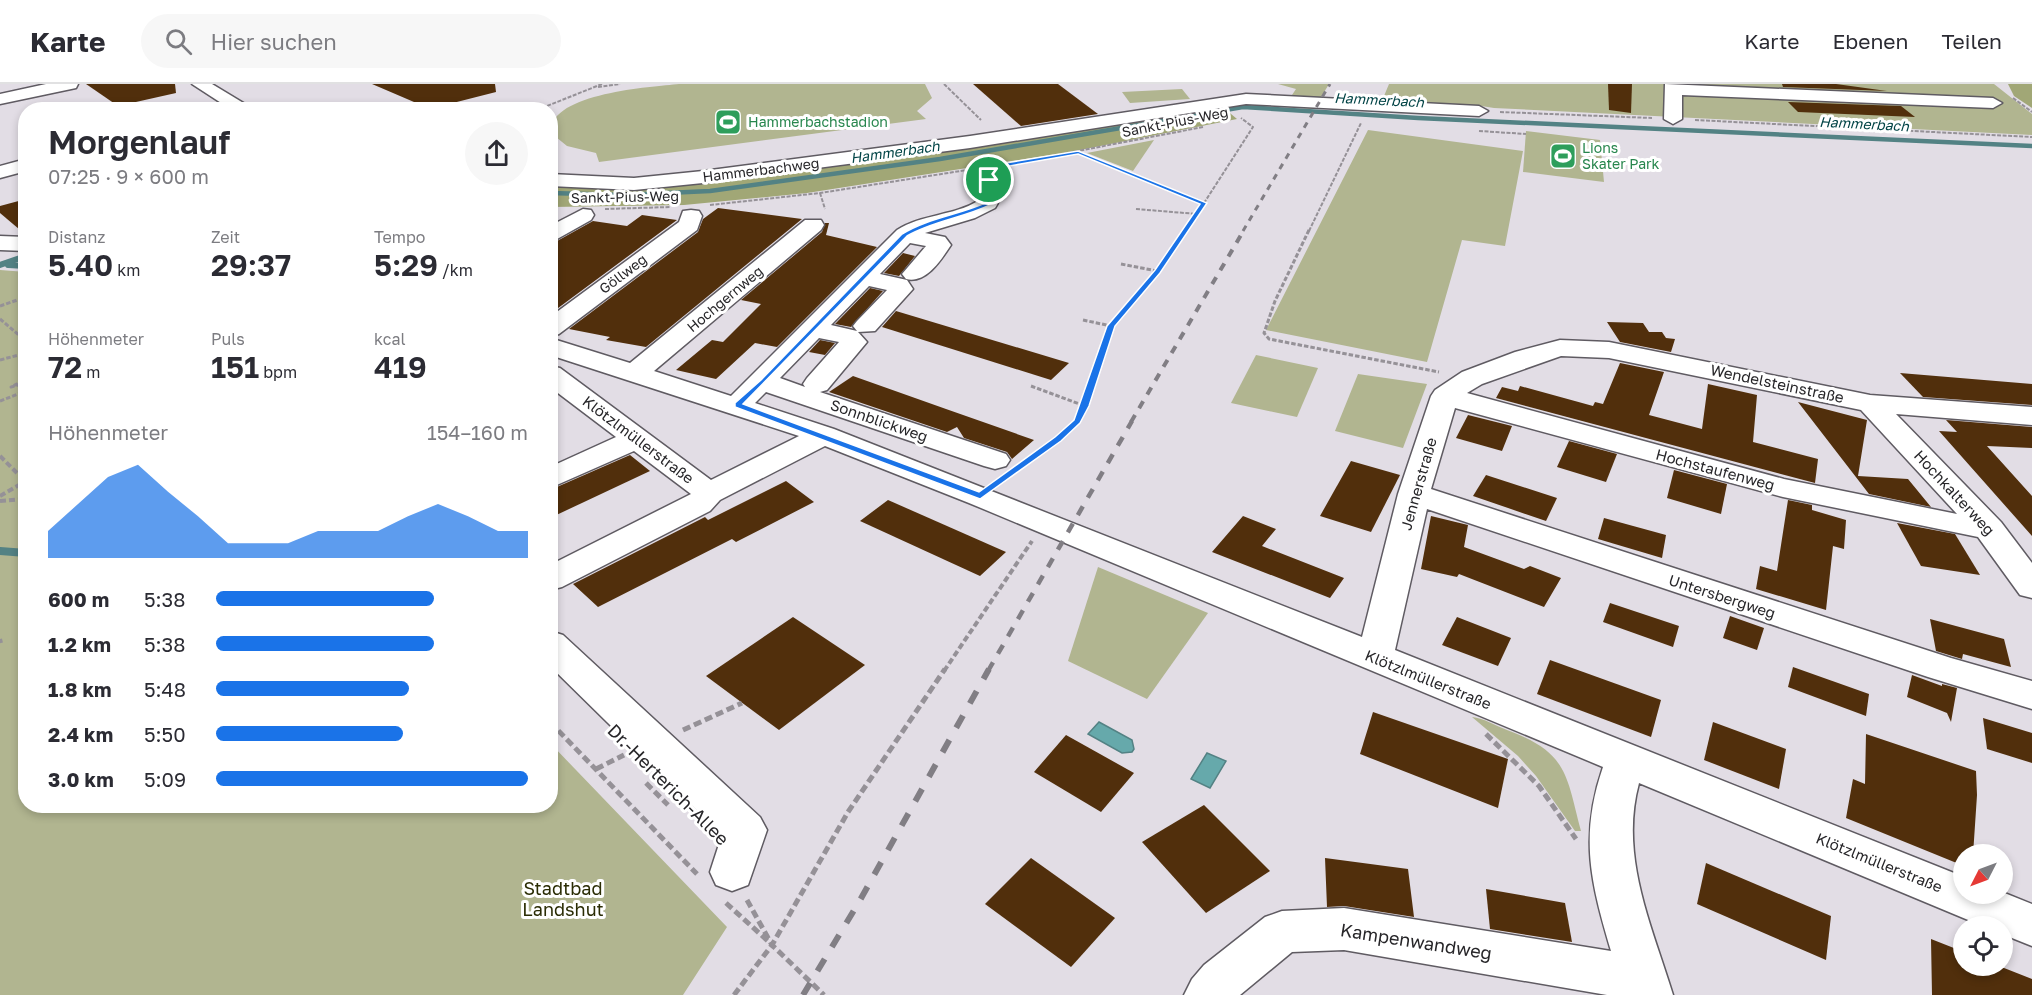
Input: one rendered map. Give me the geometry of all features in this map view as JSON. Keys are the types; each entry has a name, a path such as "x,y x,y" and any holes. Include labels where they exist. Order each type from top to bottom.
{"street":[{"path":"0,99 70,84"},
{"path":"200,84 232,102"},
{"path":"1673,119 1673,86 1993,103"},
{"name":"Hammerbachweg","path":"558,180 634,184 824,163 1246,99 1479,111"},
{"path":"0,172 18,167"},
{"path":"738,405 764,382 862,277 905,235 921,225 964,215 988,204 991,192 989,168"},
{"name":"Göllweg","path":"558,323 688,225 692,209"},
{"path":"558,231 583,215"},
{"name":"Hochgernweg","path":"636,372 813,225"},
{"path":"905,235 937,242 940,245 914,274"},
{"path":"1,243 18,237"},
{"path":"1,243 18,244"},
{"path":"862,277 899,285 901,289 866,326"},
{"name":"Sonnblickweg","path":"815,329 849,337 854,342 817,384"},
{"name":"Klötzlmüllerstraße","path":"558,348 825,435 2032,925"},
{"name":"Wendelsteinstraße","path":"1472,378 1524,358 1560,348 1609,350 1870,403 2032,416"},
{"path":"1445,396 1472,378"},
{"name":"Sonnblickweg","path":"764,382 995,460"},
{"name":"Klötzlmüllerstraße","path":"558,385 636,439 709,494 825,435"},
{"name":"Jennerstraße","path":"1375,659 1414,494 1445,396"},
{"name":"Hochstaufenweg","path":"1445,396 1818,498 1905,517 1989,529"},
{"name":"Hochkalterweg","path":"1870,403 1989,529 2032,587"},
{"path":"558,475 636,439"},
{"path":"558,575 699,504 709,494"},
{"name":"Untersbergweg","path":"1414,494 1930,665 2032,695"},
{"path":"558,652 744,830 718,883"},
{"path":"1626,759 1612,810 1612,849 1618,892 1646,987"},
{"name":"Kampenwandweg","path":"1209,995 1221,981 1282,932 1344,929 1646,987"}],"path":[{"path":"557,102 602,84"},
{"path":"594,87 620,84"},
{"path":"944,84 999,138"},
{"path":"1479,111 2032,137"},
{"name":"Sankt-Pius-Weg","path":"1231,121 1250,118"},
{"path":"980,496 1058,439 1077,421 1085,406 1111,326 1157,271 1198,214 1253,127 1242,119"},
{"path":"1351,121 1361,122 1275,301 1264,333 1269,339 1280,343 1472,378"},
{"name":"Sankt-Pius-Weg","path":"605,209 692,209 820,193 989,168 1207,126"},
{"path":"1078,152 1203,203"},
{"path":"1136,210 1198,214"},
{"path":"1121,264 1157,271"},
{"path":"0,306 18,300"},
{"path":"0,319 18,334"},
{"path":"1083,320 1111,326"},
{"path":"0,360 18,355"},
{"path":"18,384 11,387 18,385"},
{"path":"1031,386 1085,406"},
{"path":"0,401 18,394"},
{"path":"0,456 18,474"},
{"path":"0,496 18,486"},
{"path":"0,501 18,500"},
{"path":"734,995 772,945 848,812 1043,523"},
{"path":"558,730 718,883 772,945 824,995"},
{"path":"1483,732 1539,786 1581,846"},
{"name":"Dr.-Herterich-Allee","path":"612,749 628,765"},
{"name":"Dr.-Herterich-Allee","path":"644,781 676,812"},
{"path":"718,883 772,945"}],"green space":[{"name":"Hammerbachstadion","path":"679,84 925,84 932,98 917,111 926,119 599,162 596,153 567,146 558,139 558,116 566,109 603,95"},
{"path":"1278,84 1329,84 1314,109 1269,106 1290,98 1296,89"},
{"path":"1389,84 1994,84 2032,114 2032,135 1494,108 1475,105 1422,105 1384,96"},
{"path":"2008,84 2032,84 2032,108 2014,96"},
{"path":"1182,89 1190,99 1130,103 1122,92"},
{"path":"1218,103 1237,119 1070,152 807,193 684,205 558,207 558,185 634,187"},
{"path":"1368,130 1523,151 1505,246 1462,240 1427,362 1266,330"},
{"name":"Lions Skater Park","path":"1526,131 1600,140 1604,182 1523,172"},
{"path":"1154,140 1133,171 1087,153"},
{"name":"Stadtbad Landshut","path":"0,270 18,271 18,813 558,813 558,751 727,927 683,995 0,995"},
{"path":"1256,355 1318,368 1297,417 1231,403"},
{"path":"1358,374 1427,384 1403,448 1335,431"},
{"path":"1098,567 1208,613 1147,699 1068,661"},
{"path":"1472,717 1485,720 1527,739 1542,747 1553,757 1567,780 1581,831 1575,831 1536,776 1518,756"}],"water":[{"path":"1099,722 1132,740 1134,749 1132,752 1122,753 1088,734"},
{"path":"1207,753 1226,761 1210,788 1191,779"}],"building":[{"path":"86,84 175,84 176,93 136,102 112,102"},
{"path":"372,84 495,84 496,92 457,102 414,102"},
{"path":"973,84 1058,84 1098,114 1021,126"},
{"path":"1608,84 1632,84 1631,113 1609,110"},
{"path":"1782,84 1836,84 1887,91 1783,87"},
{"path":"1788,102 1901,106 1915,117 1798,112"},
{"path":"18,201 18,228 0,213 0,206"},
{"path":"718,208 802,219 646,347 606,340 610,337 569,329 698,232 703,219"},
{"path":"642,215 677,220 558,308 558,241 593,221 627,226"},
{"path":"825,223 829,223 826,235 877,247 777,347 755,343 716,379 676,370 712,340 723,342 761,304 741,300 822,232"},
{"path":"903,253 915,256 899,276 884,273"},
{"path":"870,288 883,291 851,327 835,324"},
{"path":"896,311 1069,363 1051,380 882,327"},
{"path":"1607,322 1643,323 1649,332 1662,332 1666,338 1675,339 1671,352 1620,342"},
{"path":"820,340 835,343 825,355 809,352"},
{"path":"1620,363 1664,372 1649,415 1702,429 1708,384 1757,395 1753,442 1818,459 1815,483 1496,398 1502,387 1518,391 1520,386 1593,406 1595,402 1603,404"},
{"path":"1900,373 2032,384 2032,405 1923,397"},
{"path":"853,376 1034,440 1012,459 1007,452 964,438 957,427 947,432 829,392"},
{"path":"1798,402 1867,420 1858,476 1908,479 1931,507 1869,494"},
{"path":"1468,415 1512,426 1502,451 1456,438"},
{"path":"1946,420 2032,427 2032,448 1987,446 2032,496 2032,536 1939,431 1957,432"},
{"path":"1569,441 1617,454 1606,482 1557,467"},
{"path":"630,455 650,471 558,514 558,486"},
{"path":"1351,461 1400,475 1371,532 1320,516"},
{"path":"1674,470 1727,484 1721,514 1667,498"},
{"path":"1486,475 1557,498 1546,521 1473,496"},
{"path":"786,481 814,502 736,542 732,539 598,607 573,584 705,517 708,520"},
{"path":"888,500 1006,552 980,576 860,521"},
{"path":"1788,500 1812,505 1812,510 1846,520 1844,549 1833,546 1826,610 1756,589 1760,566 1777,571"},
{"path":"1243,516 1276,529 1262,546 1344,578 1330,598 1212,552"},
{"path":"1431,516 1468,525 1464,547 1524,569 1530,566 1561,578 1544,607 1459,574 1457,577 1421,569"},
{"path":"1604,518 1666,535 1662,558 1598,539"},
{"path":"1897,523 1955,534 1980,575 1921,566"},
{"path":"1610,603 1679,626 1673,647 1603,622"},
{"path":"1730,616 1764,628 1757,650 1723,638"},
{"path":"793,617 865,665 779,730 706,676"},
{"path":"1457,617 1511,638 1498,666 1442,645"},
{"path":"1930,619 2004,639 2011,667 1963,654 1962,659 1936,651"},
{"path":"1550,660 1661,700 1651,737 1537,694"},
{"path":"1793,667 1869,694 1866,716 1788,687"},
{"path":"1912,675 1942,686 1942,684 1957,688 1951,722 1947,713 1907,697"},
{"path":"1373,712 1508,759 1498,808 1360,754"},
{"path":"1983,718 2032,733 2032,763 1987,749"},
{"path":"1713,722 1786,749 1779,789 1704,760"},
{"path":"1866,734 1976,771 1974,844 1953,844 1953,862 1846,818 1853,779 1865,784"},
{"path":"1066,735 1134,773 1101,812 1034,772"},
{"path":"1204,805 1270,871 1206,913 1142,842"},
{"path":"1031,858 1115,918 1071,967 985,904"},
{"path":"1325,858 1408,869 1414,917 1344,906 1327,907"},
{"path":"1706,863 1831,916 1826,960 1697,904"},
{"path":"1486,889 1565,903 1572,942 1490,929"},
{"path":"1931,939 1953,948 1953,976 2013,976 2013,972 2032,979 2032,995 1932,995"}],"waterway":[{"name":"Hammerbach","path":"558,193 623,195 710,191 940,159 1243,107 1418,118 2032,146"},
{"name":"Hammerbach","path":"0,265 18,259"},
{"path":"8,265 18,266"},
{"path":"0,551 18,552"}],"railway":[{"path":"1243,231 1330,84"},
{"path":"1131,422 1244,230"},
{"path":"988,671 1132,421"},
{"path":"803,995 859,902 989,669"}],"place":[{"name":"Hammerbachstadion","path":"728,122"},
{"name":"Lions Skater Park","path":"1563,156"}],"route":[{"path":"1078,152 1203,203 1198,214 1157,271 1111,326 1085,406 1077,421 1058,439 980,496 825,435 738,405 764,382 862,277 905,235 921,225 964,215 988,204 991,192 989,180 989,168 1078,152"}]}
